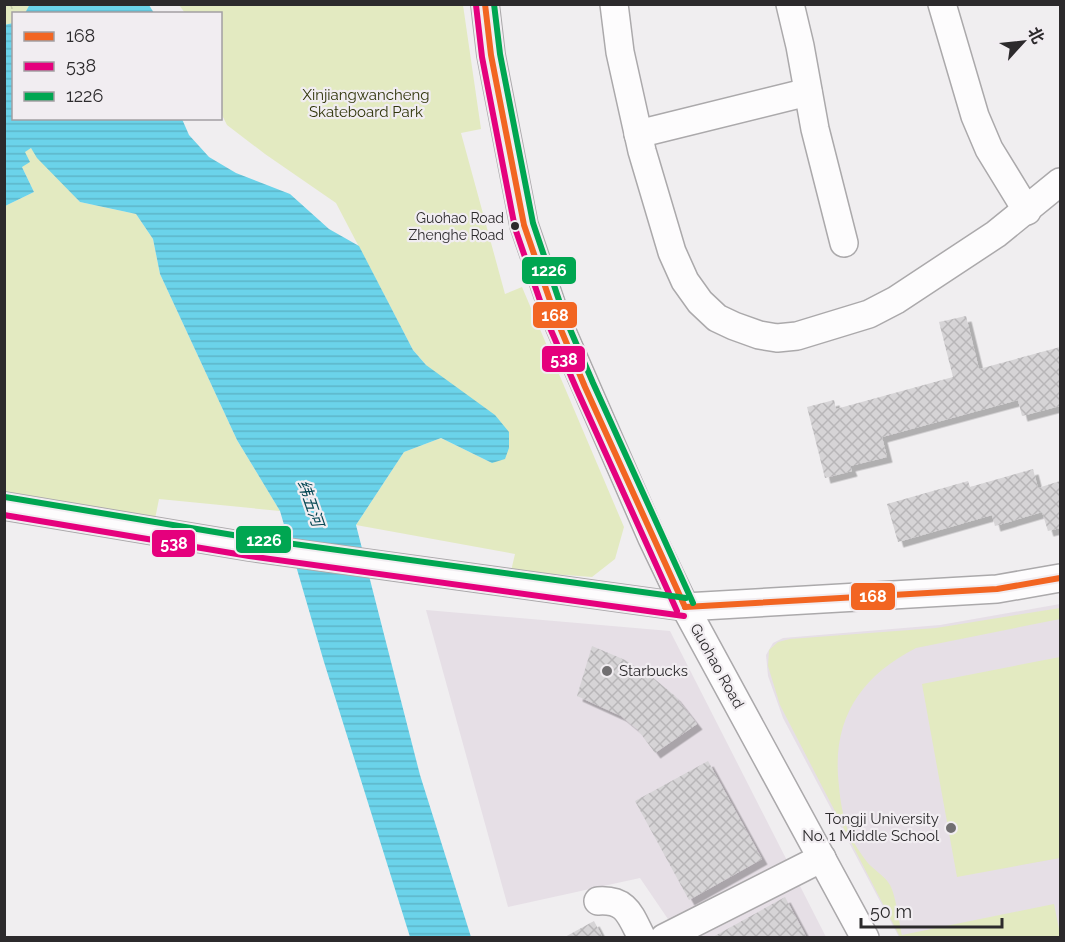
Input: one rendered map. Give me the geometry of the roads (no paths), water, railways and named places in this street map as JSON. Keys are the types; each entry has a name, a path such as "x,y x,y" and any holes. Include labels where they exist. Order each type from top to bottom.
{"street":[{"name":"Guohao Road","path":"485,4 491,55 524,225 556,318 652,538 686,607 866,938"},
{"path":"614,4 620,52 638,134 672,252 685,281 700,302 717,318 759,335 777,338 797,336 870,314 896,300 996,234 1060,182"},
{"path":"790,4 814,129 844,243"},
{"path":"942,4 975,116 989,149 1027,211"},
{"path":"638,134 808,93"},
{"path":"4,506 257,548 686,607 997,589 1060,578"},
{"path":"664,938 822,858"},
{"path":"598,901 609,900 619,903 628,911 642,938"}],"water":[{"path":"30,4 149,5 153,12 26,12"},
{"name":"纬五河","path":"12,23 12,120 182,120 189,135 209,157 236,173 290,194 329,229 359,246 413,350 426,365 495,415 509,432 509,448 505,459 492,463 441,438 404,452 356,525 420,775 471,937 410,937 324,662 280,511 237,440 160,274 153,239 136,214 80,202 37,158 31,148 25,152 30,162 22,167 34,192 5,206 4,25"}],"place":[{"name":"Guohao Road Zhenghe Road","path":"515,226"},
{"name":"Starbucks","path":"607,671"},
{"name":"Tongji University No. 1 Middle School","path":"951,828"}],"park label":[{"name":"Xinjiangwancheng Skateboard Park","path":"366,104"}]}
